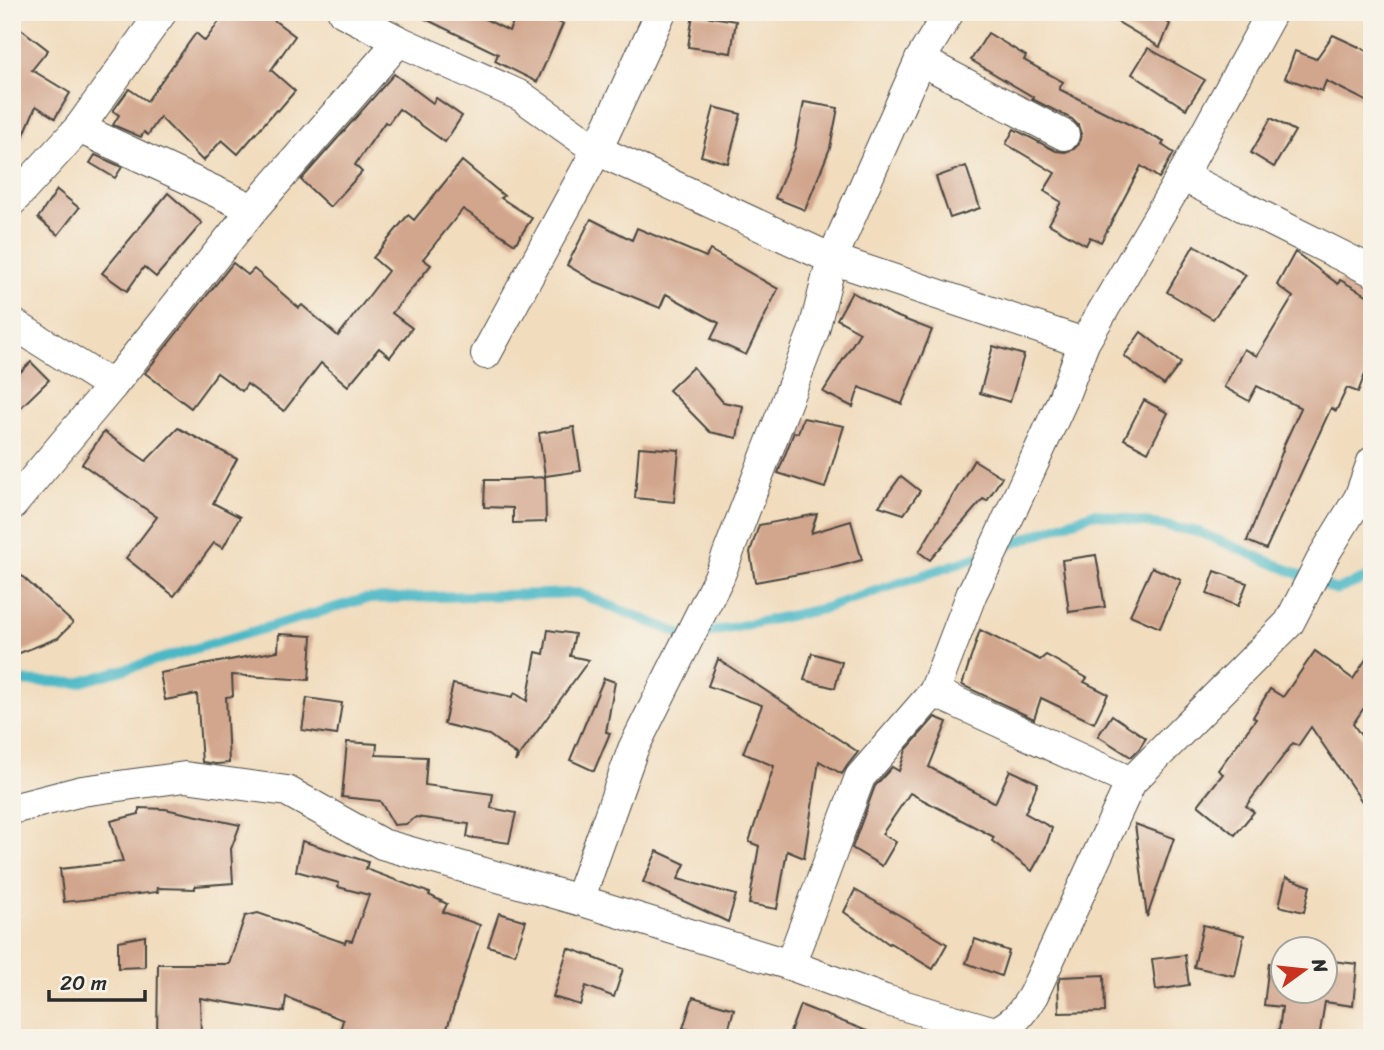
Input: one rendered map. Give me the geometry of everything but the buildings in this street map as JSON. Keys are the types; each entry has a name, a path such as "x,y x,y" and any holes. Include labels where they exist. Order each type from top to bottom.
{"street":[{"path":"12,201 79,128 162,12"},
{"path":"343,12 399,41 521,96 597,150 832,258 1084,343"},
{"path":"486,354 597,150 661,12"},
{"path":"579,900 633,749 719,577 814,330 832,258 920,60 949,12"},
{"path":"790,965 860,777 934,692 972,593 1062,401 1084,343 1182,176 1272,12"},
{"path":"12,505 113,386 253,209 399,41"},
{"path":"920,60 1064,135"},
{"path":"79,128 253,209"},
{"path":"1182,176 1372,271"},
{"path":"12,323 113,386"},
{"path":"12,809 82,791 186,777 287,791 382,844 579,900 790,965 885,1000 995,1032 1009,1026 1033,995 1131,782 1289,623 1324,555 1359,498 1372,461"},
{"path":"934,692 1131,782"}],"waterway":[{"path":"1001,548 1094,513 1199,532 1336,590 1372,576"},
{"path":"12,681 78,683 364,599 578,593 688,637 822,609 984,555"}]}
